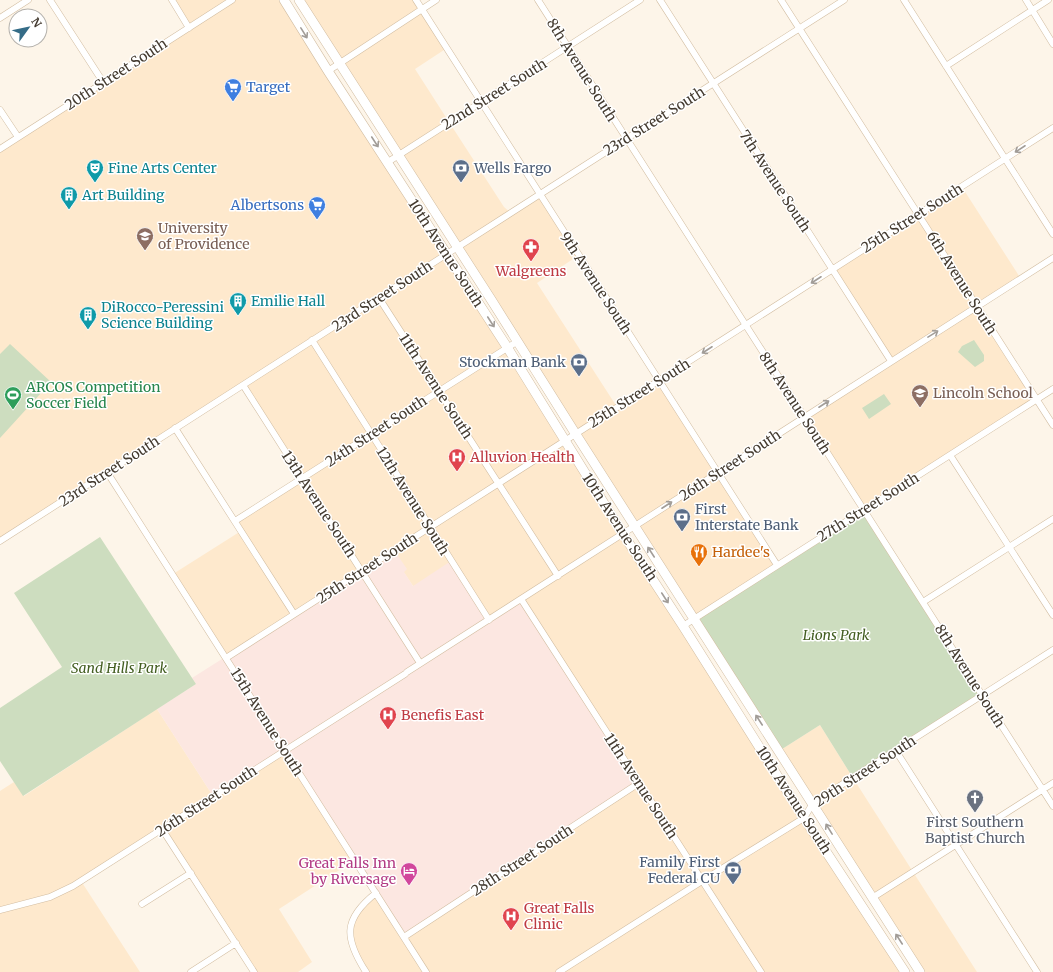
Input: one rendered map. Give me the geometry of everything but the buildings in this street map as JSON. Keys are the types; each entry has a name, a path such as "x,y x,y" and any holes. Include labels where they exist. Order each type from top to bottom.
{"highway":[{"name":"10th Avenue South","path":"284,0 328,71 507,347 623,534 804,818 905,972"},
{"name":"10th Avenue South","path":"299,0 518,340 575,434 920,972"}],"street":[{"path":"0,18 28,0"},
{"path":"50,0 103,82"},
{"path":"172,0 189,28"},
{"name":"20th Street South","path":"0,149 232,0"},
{"name":"9th Avenue South","path":"416,0 777,565"},
{"path":"328,71 436,0"},
{"name":"8th Avenue South","path":"538,0 1053,806"},
{"name":"22nd Street South","path":"388,162 640,0"},
{"name":"7th Avenue South","path":"660,0 891,361"},
{"name":"6th Avenue South","path":"781,0 1053,425"},
{"name":"23rd Street South","path":"0,541 844,0"},
{"path":"904,0 1004,160 1053,234"},
{"path":"1026,0 1053,44"},
{"path":"946,66 1048,0"},
{"path":"0,110 18,137"},
{"name":"25th Street South","path":"226,658 1053,128"},
{"name":"26th Street South","path":"0,910 34,902 62,892 73,886 1053,258"},
{"name":"11th Avenue South","path":"379,298 558,576"},
{"name":"12th Avenue South","path":"312,340 489,620"},
{"name":"24th Street South","path":"235,521 518,340"},
{"name":"13th Avenue South","path":"243,385 420,663"},
{"name":"27th Street South","path":"683,626 1053,389"},
{"path":"175,428 294,614"},
{"path":"950,455 1053,615"},
{"name":"15th Avenue South","path":"107,472 426,972"},
{"path":"923,602 1053,520"},
{"name":"11th Avenue South","path":"522,599 761,972"},
{"name":"29th Street South","path":"559,972 804,818 813,804 1053,650"},
{"path":"896,751 1037,972"},
{"name":"28th Street South","path":"404,937 640,783"},
{"path":"872,898 1053,783"},
{"path":"162,829 254,972"},
{"path":"142,904 191,874"},
{"path":"366,972 353,949 350,936 352,922 363,903 376,893"},
{"path":"190,972 236,943"}],"shaded area":[{"path":"172,0 284,0 905,972 366,972 353,949 352,922 376,893 489,620 413,586 403,571 406,569 226,658 173,574 241,531 235,521 302,478 243,385 0,541 0,149 189,28"},
{"path":"299,0 416,0 447,48 415,69 504,207 511,213 540,194 579,255 537,283 617,407 658,380 777,565 694,618"},
{"path":"962,187 1021,279 977,307 1037,400 863,510 804,417 891,361 832,269"},
{"name":"Benefis East","path":"394,550 407,569 404,572 413,586 451,561 489,620 521,599 639,783 404,937 285,751 213,796 157,709 196,684 192,678"},
{"path":"157,709 213,796 285,751 355,860 279,909 312,962 298,972 254,972 162,829 81,881 140,972 0,972 0,791 14,782 24,796"},
{"path":"820,725 977,972 920,972 779,751"}],"green space":[{"path":"974,340 984,355 984,361 975,367 958,352 962,346"},
{"name":"ARCOS Competition Soccer Field","path":"10,344 51,382 0,438 0,354"},
{"path":"884,394 891,404 869,419 862,408"},
{"name":"Lions Park","path":"863,510 982,695 853,778 820,725 779,751 694,618"},
{"name":"Sand Hills Park","path":"100,537 196,684 23,796 0,761 0,708 62,667 14,593"}],"place":[{"name":"Target","path":"233,102"},
{"name":"Fine Arts Center","path":"95,183"},
{"name":"Wells Fargo","path":"461,183"},
{"name":"Art Building","path":"69,210"},
{"name":"Albertsons","path":"317,220"},
{"name":"University of Providence","path":"145,251"},
{"name":"Walgreens","path":"531,262"},
{"name":"Emilie Hall","path":"238,316"},
{"name":"DiRocco-Peressini Science Building","path":"88,330"},
{"name":"Stockman Bank","path":"579,377"},
{"name":"Lincoln School","path":"920,408"},
{"name":"ARCOS Competition Soccer Field","path":"13,410"},
{"name":"Alluvion Health","path":"457,472"},
{"name":"First Interstate Bank","path":"682,532"},
{"name":"Hardee's","path":"699,567"},
{"name":"Benefis East","path":"388,730"},
{"name":"First Southern Baptist Church","path":"975,813"},
{"name":"Family First Federal CU","path":"733,885"},
{"name":"Great Falls Inn by Riversage","path":"409,886"},
{"name":"Great Falls Clinic","path":"511,931"}]}
